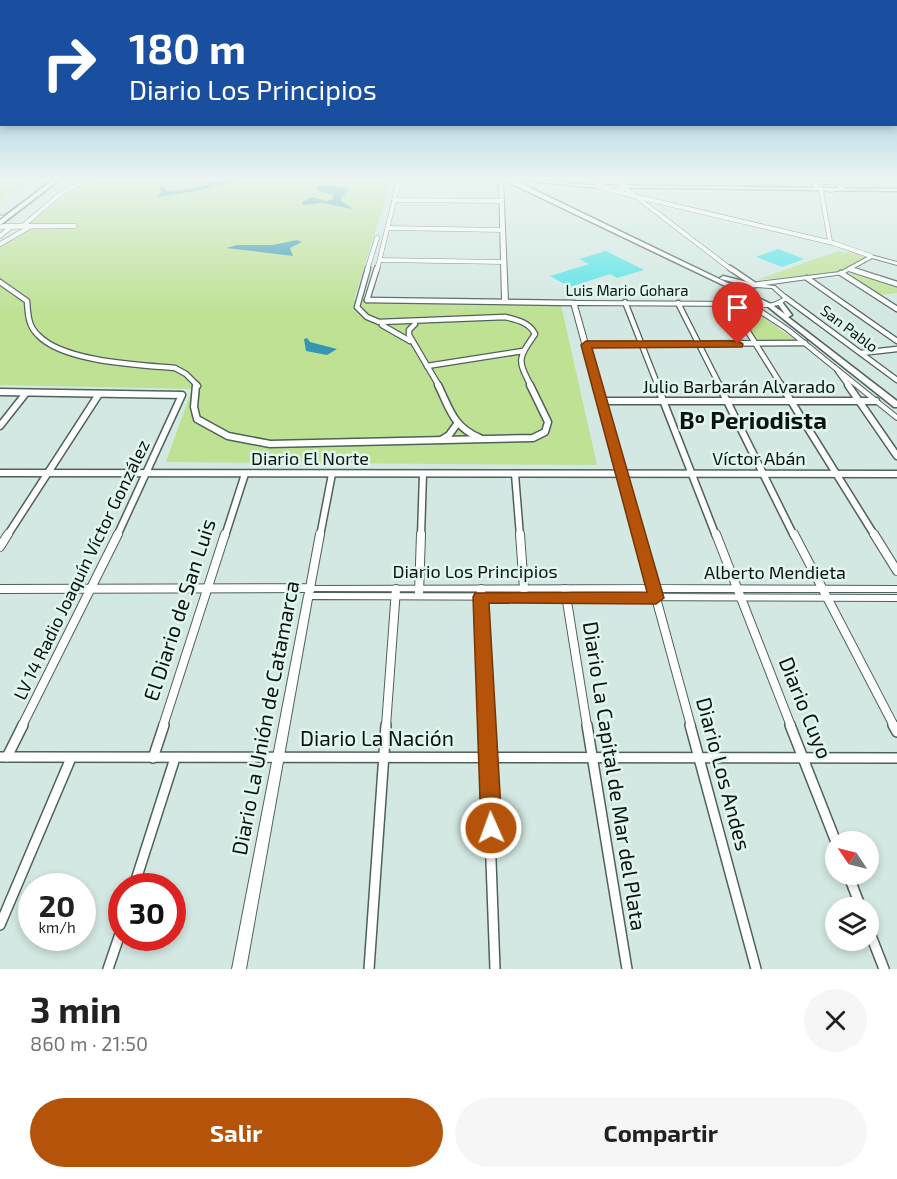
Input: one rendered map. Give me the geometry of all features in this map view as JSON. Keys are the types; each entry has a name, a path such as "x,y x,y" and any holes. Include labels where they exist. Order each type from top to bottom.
{"main road":[{"path":"601,222 738,292 777,303 787,316 897,405"},
{"path":"604,222 720,278 738,292"},
{"path":"720,278 755,285"},
{"path":"777,303 787,316"},
{"path":"758,305 787,316 897,397"}],"street":[{"path":"3,222 11,227"},
{"path":"6,222 23,226"},
{"path":"23,226 28,222"},
{"path":"357,308 367,300 389,222"},
{"path":"502,222 505,302"},
{"path":"669,222 755,285"},
{"path":"744,222 821,241 830,240"},
{"path":"826,222 830,240 840,247 897,264"},
{"path":"0,236 11,227 23,226 31,226 75,226 31,226 0,244"},
{"path":"388,228 502,230"},
{"path":"357,308 376,238"},
{"path":"871,256 841,273 774,285 755,285 738,292 730,303 897,571"},
{"path":"380,260 503,262"},
{"path":"850,269 897,284"},
{"path":"841,273 897,309"},
{"path":"807,278 897,341"},
{"path":"0,282 27,301 27,317 40,338 96,361 167,366 186,374 198,387 194,407 197,419 228,435 277,445 523,440 545,432 548,422 520,365 509,358 499,356"},
{"path":"774,285 777,303"},
{"path":"738,292 749,304 805,343 897,418"},
{"name":"Luis Mario Gohara","path":"367,300 758,305 777,303"},
{"name":"Diario Cuyo","path":"625,302 832,831"},
{"path":"574,303 654,594"},
{"path":"678,303 766,474 821,588 897,732"},
{"name":"San Pablo","path":"777,303 861,353 897,380"},
{"path":"357,308 413,343"},
{"path":"379,323 415,324 491,317 516,318 534,331 533,338 523,351 520,365"},
{"path":"415,324 408,332 457,424 465,432 484,440"},
{"path":"586,345 805,343"},
{"path":"861,353 897,349"},
{"path":"428,366 523,351"},
{"path":"836,368 897,456"},
{"path":"0,392 99,394"},
{"path":"0,426 26,393"},
{"path":"0,547 99,394"},
{"name":"LV 14 Radio Joaquín Víctor González","path":"4,757 148,473 182,395 99,394"},
{"name":"Julio Barbarán Alvarado","path":"602,401 876,401"},
{"path":"436,442 449,435 457,424"},
{"name":"Diario El Norte","path":"0,472 620,474"},
{"name":"El Diario de San Luis","path":"153,758 245,474"},
{"name":"Diario La Unión de Catamarca","path":"239,969 279,757 305,592 332,474"},
{"path":"419,593 423,474"},
{"path":"515,474 524,589"},
{"name":"Víctor Abán","path":"620,474 897,474"},
{"name":"Alberto Mendieta","path":"654,594 738,593 821,588 897,589"},
{"name":"Diario Los Principios","path":"0,589 654,594"},
{"name":"Diario Los Principios","path":"481,593 524,589 566,594"},
{"path":"369,969 396,593"},
{"path":"481,593 489,758 495,969"},
{"name":"Alberto Mendieta","path":"738,593 828,598 897,598"},
{"name":"Diario La Capital de Mar del Plata","path":"566,594 595,758 627,969"},
{"name":"Diario Los Andes","path":"654,594 756,969"},
{"name":"Diario La Nación","path":"4,757 897,758"},
{"path":"0,925 71,758"},
{"path":"138,873 175,758"},
{"path":"108,969 114,951"},
{"path":"877,951 884,969"}],"green space":[{"path":"32,222 378,222 354,300 561,305 597,465 166,462 192,389 0,385 0,247"},
{"path":"850,250 871,256 835,273 756,280 838,251 846,253"},
{"path":"854,273 897,286 897,293 881,295 849,276"},
{"path":"734,306 748,307 798,342 757,344"}],"water":[{"path":"297,240 302,242 290,248 293,256 226,248 237,245 273,245"},
{"path":"307,338 310,342 337,349 327,355 306,351 304,339"}],"building":[{"path":"778,249 804,259 782,267 756,257"},
{"path":"606,251 644,270 617,278 610,274 570,287 550,276 589,264 579,259"}],"district":[{"name":"Bº Periodista","path":"753,421"}],"route":[{"path":"491,828 481,597 656,598 586,345 738,344"}]}
